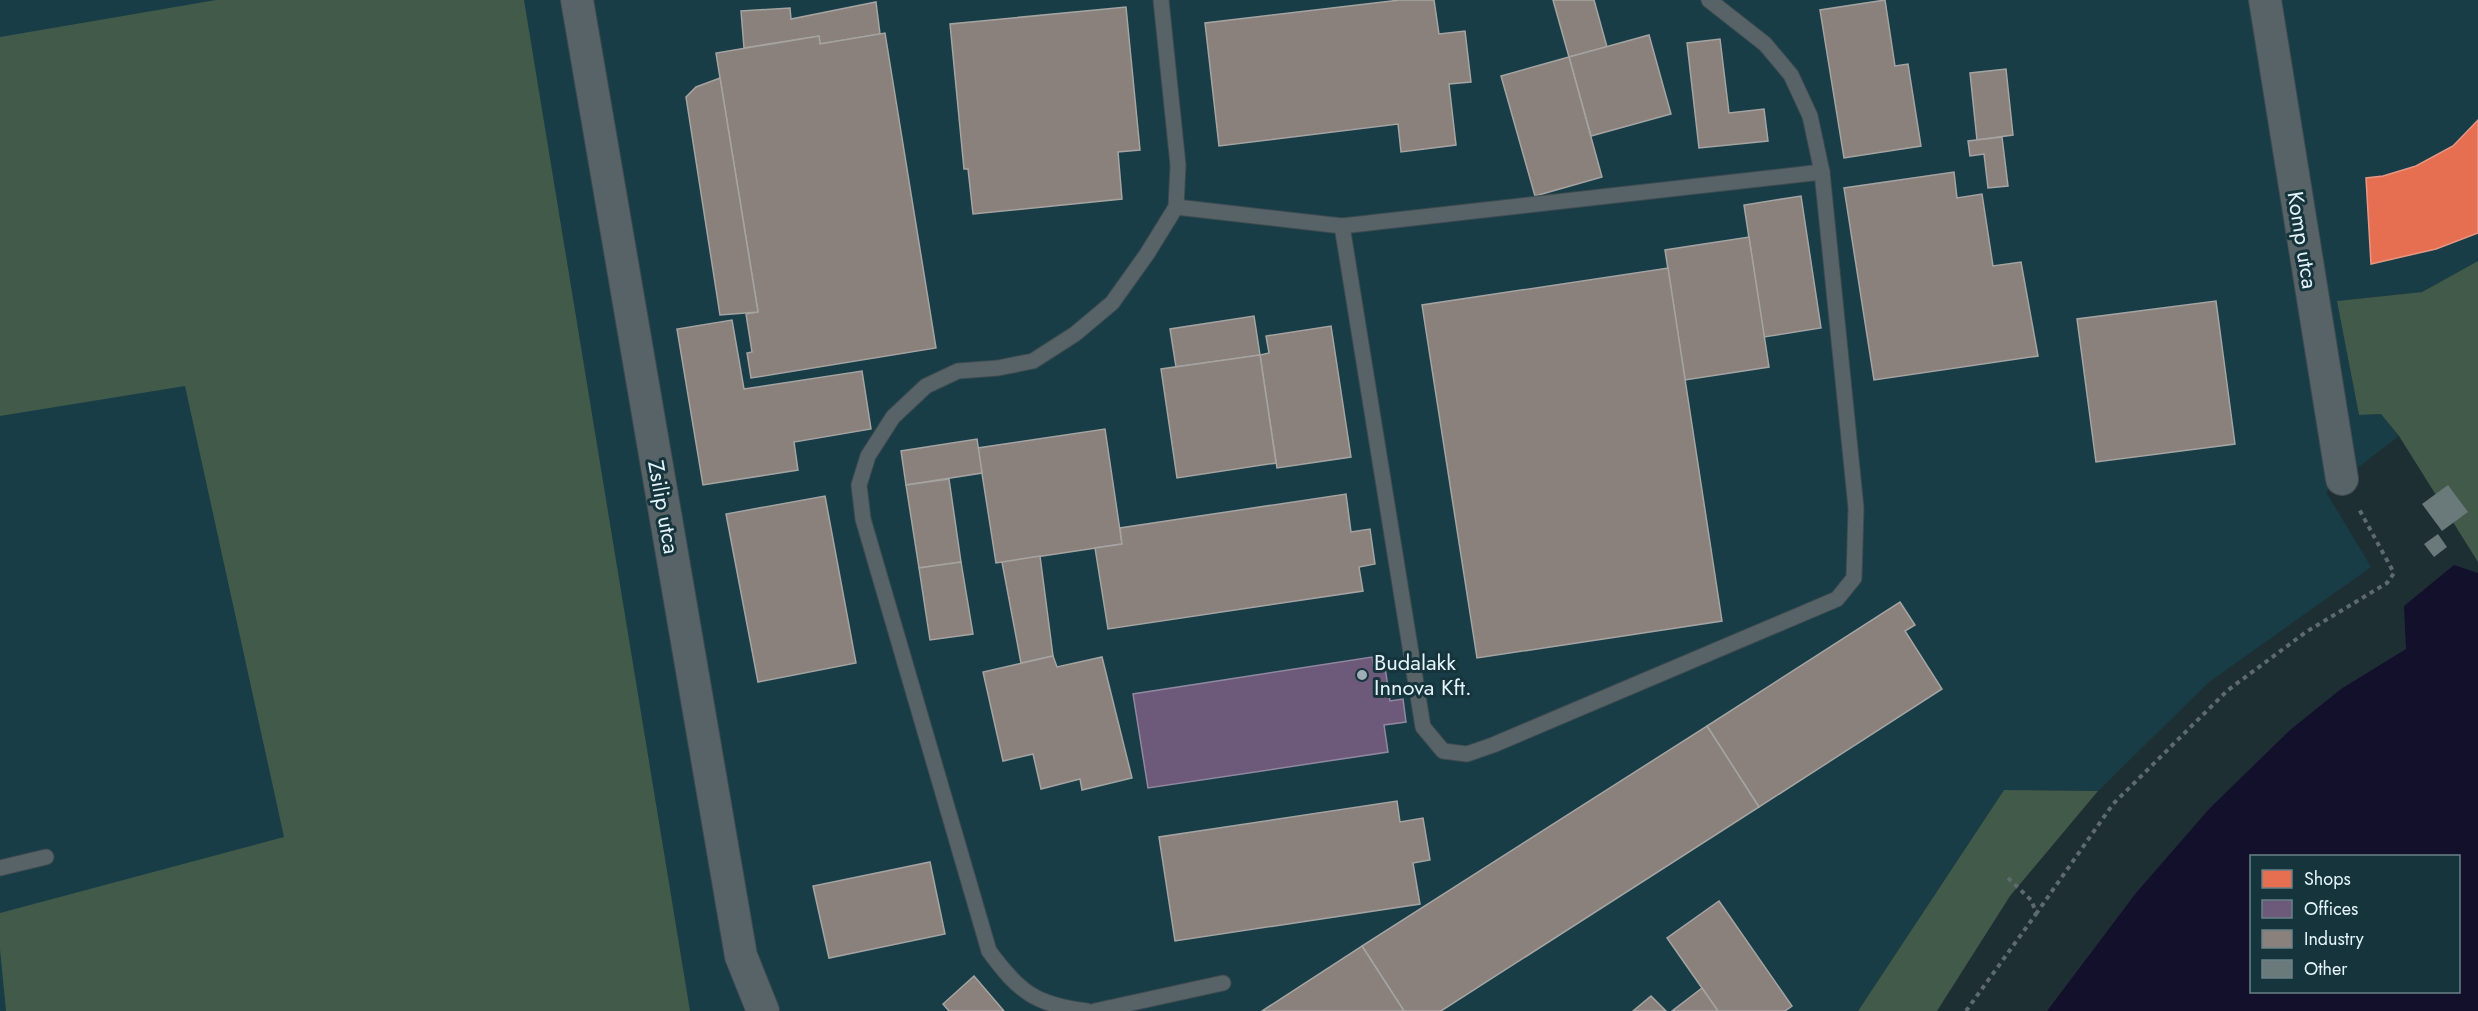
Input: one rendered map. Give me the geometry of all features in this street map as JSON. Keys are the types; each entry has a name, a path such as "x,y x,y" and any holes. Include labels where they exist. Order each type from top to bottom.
{"street":[{"name":"Zsilip utca","path":"577,0 741,956 763,1011"},
{"name":"Komp utca","path":"2265,0 2342,479"}],"lane":[{"path":"1087,1011 1063,1008 1034,997 1010,980 989,951 863,519 859,485 868,456 893,417 926,386 958,372 998,368 1033,361 1075,334 1112,303 1148,254 1176,207 1178,165 1161,0"},
{"path":"1342,226 1423,727 1443,751 1467,754 1493,745 1837,598 1854,578 1856,508 1822,172 1810,116 1791,75 1765,44 1709,0"},
{"path":"1176,207 1342,226 1822,172"},
{"path":"0,868 46,856"},
{"path":"1095,1011 1223,982"}],"path":[{"path":"1966,1011 2113,804 2228,690 2306,632 2387,583 2394,573 2342,479"},
{"path":"2005,875 2032,901 2036,914"}],"shaded area":[{"path":"0,0 2478,0 2478,261 2422,292 2338,301 2359,415 2381,414 2399,436 2326,492 2371,567 2209,682 2098,791 2004,790 1858,1011 0,1011"},
{"path":"2454,565 2478,573 2478,1011 2047,1011 2136,893 2209,809 2290,730 2341,689 2406,649 2404,606"}],"green space":[{"path":"216,0 524,0 690,1011 6,1011 0,949 0,913 284,837 185,386 0,416 0,37"},
{"path":"2478,261 2478,562 2399,436 2381,414 2359,415 2337,301 2422,292"},
{"path":"2004,790 2098,791 2010,896 1937,1011 1858,1011"}],"building: Shops":[{"path":"2478,120 2478,233 2436,249 2371,264 2366,178 2383,176 2416,166 2453,146"}],"building: Offices":[{"path":"1372,657 1374,669 1385,667 1390,701 1403,699 1406,722 1384,725 1388,752 1148,788 1133,694"}],"building: Industry":[{"path":"1400,0 1434,0 1439,34 1465,31 1471,82 1449,84 1456,145 1401,152 1398,124 1219,146 1205,23"},
{"path":"1553,0 1594,0 1607,47 1569,57"},
{"path":"1885,0 1895,66 1908,64 1921,146 1844,158 1820,10"},
{"path":"876,2 880,34 820,44 819,36 744,48 741,11 790,8 791,19"},
{"path":"1126,7 1140,150 1118,152 1122,199 973,214 968,169 964,169 950,24"},
{"path":"885,33 936,348 751,378 747,353 752,352 746,314 758,312 716,53 819,36 820,44"},
{"path":"1649,35 1671,114 1591,136 1569,57"},
{"path":"1720,39 1729,113 1764,109 1768,141 1699,148 1687,43"},
{"path":"1569,57 1602,177 1535,196 1501,76"},
{"path":"2006,69 2013,135 1977,140 1970,73"},
{"path":"720,78 758,312 720,315 686,97 696,87"},
{"path":"2002,137 2008,186 1988,188 1984,154 1970,156 1968,141"},
{"path":"1954,172 1957,198 1982,194 1993,266 2021,262 2038,356 1874,380 1844,188"},
{"path":"1801,196 1821,328 1764,337 1744,205"},
{"path":"1749,237 1769,367 1685,380 1665,250"},
{"path":"1668,268 1722,621 1477,658 1422,305"},
{"path":"2216,301 2235,444 2096,462 2077,319"},
{"path":"1254,316 1260,355 1176,367 1170,329"},
{"path":"732,320 744,389 862,371 871,429 794,442 798,470 703,485 677,329"},
{"path":"1331,326 1351,457 1277,468 1260,355 1269,353 1266,336"},
{"path":"1260,355 1276,463 1177,478 1161,369"},
{"path":"1105,429 1122,544 996,563 978,448"},
{"path":"977,439 982,473 906,485 901,451"},
{"path":"949,479 961,562 919,568 906,485"},
{"path":"1346,494 1351,532 1370,529 1375,564 1359,567 1363,591 1108,629 1095,548 1122,544 1120,528"},
{"path":"825,496 856,663 758,682 726,514"},
{"path":"1040,556 1053,656 1021,663 1002,562"},
{"path":"961,562 973,634 930,640 919,568"},
{"path":"1900,602 1915,625 1905,631 1942,689 1759,807 1707,726"},
{"path":"1053,656 1057,667 1102,657 1132,778 1082,790 1080,779 1041,789 1033,754 1003,761 983,672"},
{"path":"1707,726 1759,807 1441,1011 1404,1011 1362,946"},
{"path":"1397,801 1400,822 1423,818 1430,860 1413,863 1420,904 1175,941 1159,837"},
{"path":"930,862 945,934 829,958 813,886"},
{"path":"1719,901 1792,1006 1785,1011 1718,1011 1667,938"},
{"path":"1362,946 1404,1011 1262,1011"},
{"path":"974,976 1004,1011 949,1011 943,1004"},
{"path":"1702,988 1718,1011 1672,1011"},
{"path":"1651,996 1666,1011 1633,1011"}],"building: Other":[{"path":"2448,485 2468,512 2442,531 2422,504"},
{"path":"2438,534 2447,547 2434,557 2424,544"}],"place":[{"name":"Budalakk Innova Kft.","path":"1362,675"}]}
